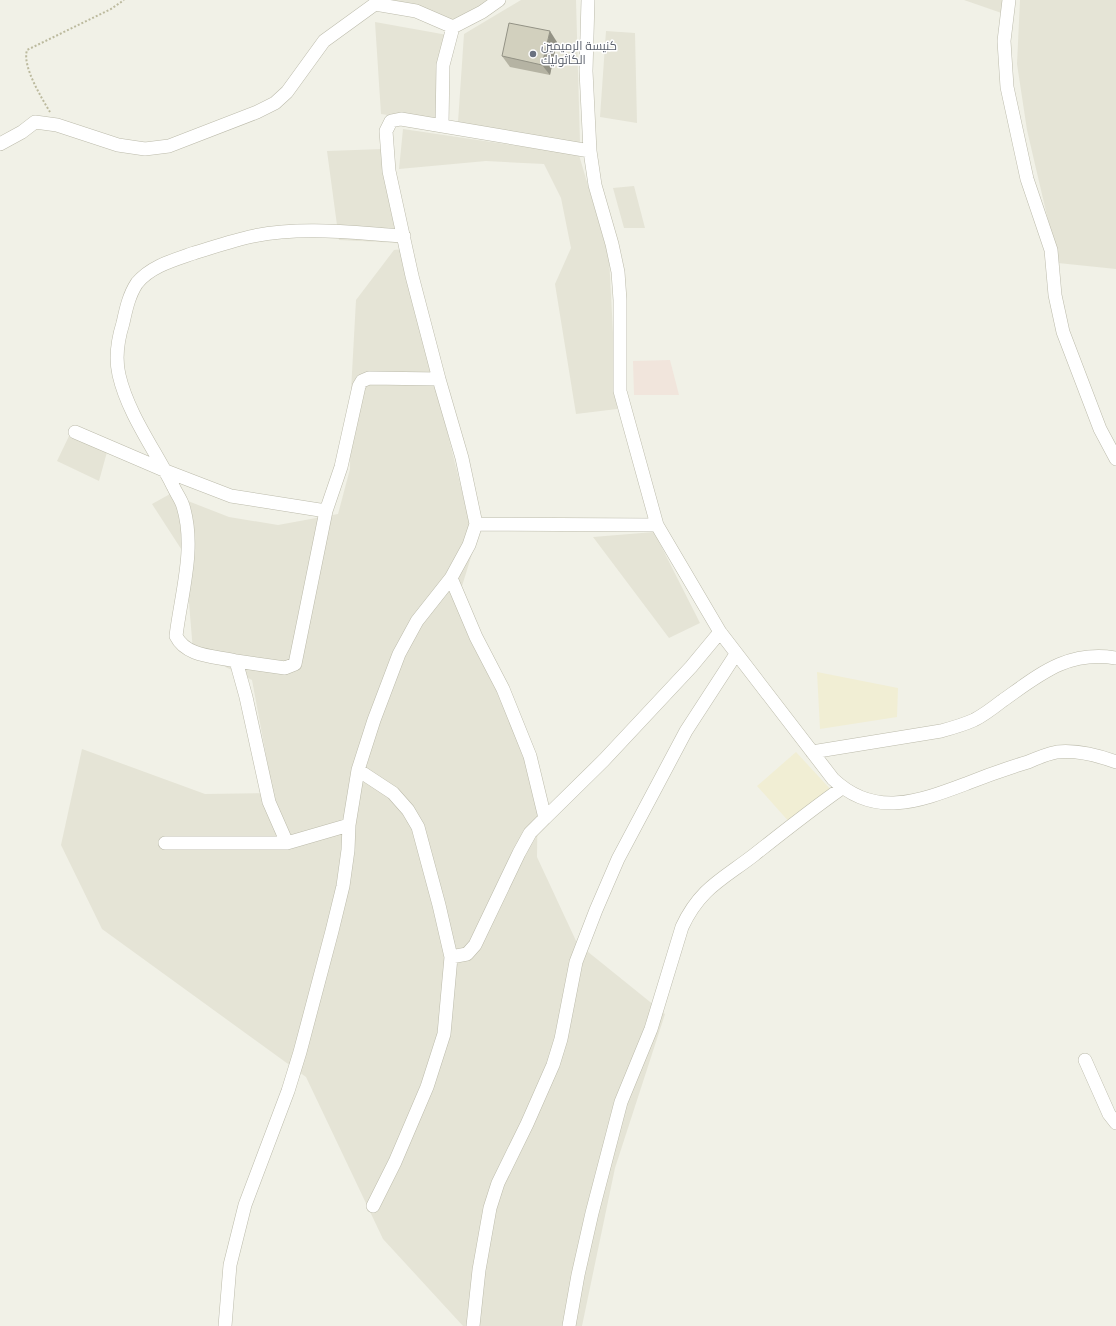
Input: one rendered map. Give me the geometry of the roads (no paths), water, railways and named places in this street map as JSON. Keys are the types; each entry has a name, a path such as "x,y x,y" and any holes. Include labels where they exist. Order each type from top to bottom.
{"street":[{"path":"442,125 443,65 453,27 482,12 499,0"},
{"path":"588,0 586,71 590,151 595,185 612,244 618,272 620,300 620,391 657,525 720,632 832,779 842,788 861,798 886,804 905,803 931,797 990,774 1057,752 1093,754 1116,762"},
{"path":"1009,0 1004,41 1007,87 1028,179 1051,250 1055,295 1063,332 1098,423 1116,459"},
{"path":"0,144 22,132 35,122 57,125 118,145 145,149 169,146 257,112 275,103 287,92 324,41 371,3 416,11 453,27"},
{"path":"225,1326 230,1265 246,1205 288,1091 300,1052 332,931 344,879 348,850 349,825 358,770 374,720 400,654 416,621 450,578 469,544 476,524 462,458 439,379 404,236 390,171 386,131 391,121 401,119 590,151"},
{"path":"404,236 311,231 254,236 171,261 150,271 137,284 129,300 120,331 118,373 126,399 166,471 183,506 187,529 188,555 176,636 185,648 193,652 236,661 285,668 295,664 326,511 341,467 359,386 362,380 369,378 439,379"},
{"path":"75,432 166,471 231,496 326,511"},
{"path":"476,524 657,525"},
{"path":"450,578 476,637 503,689 530,756 545,818"},
{"path":"450,957 467,954 475,945 530,833 604,760 691,667 720,632"},
{"path":"473,1326 479,1270 490,1208 498,1183 527,1124 553,1064 561,1039 576,962 596,910 618,859 686,731 736,654"},
{"path":"812,752 941,731 961,726 988,712 1032,680 1073,659 1088,656 1116,658"},
{"path":"236,661 246,697 269,802 288,843"},
{"path":"358,770 393,793 408,810 418,827 439,905 450,957 444,1034 427,1087 395,1162 373,1206"},
{"path":"569,1326 578,1275 592,1213 621,1102 651,1029 682,927 689,912 707,890 723,876 749,859 842,788"},
{"path":"165,843 288,843 349,825"},
{"path":"1085,1060 1109,1114 1116,1123"}],"place":[{"name":"كنيسة الرميمين الكاثوليك","path":"533,54"}]}
